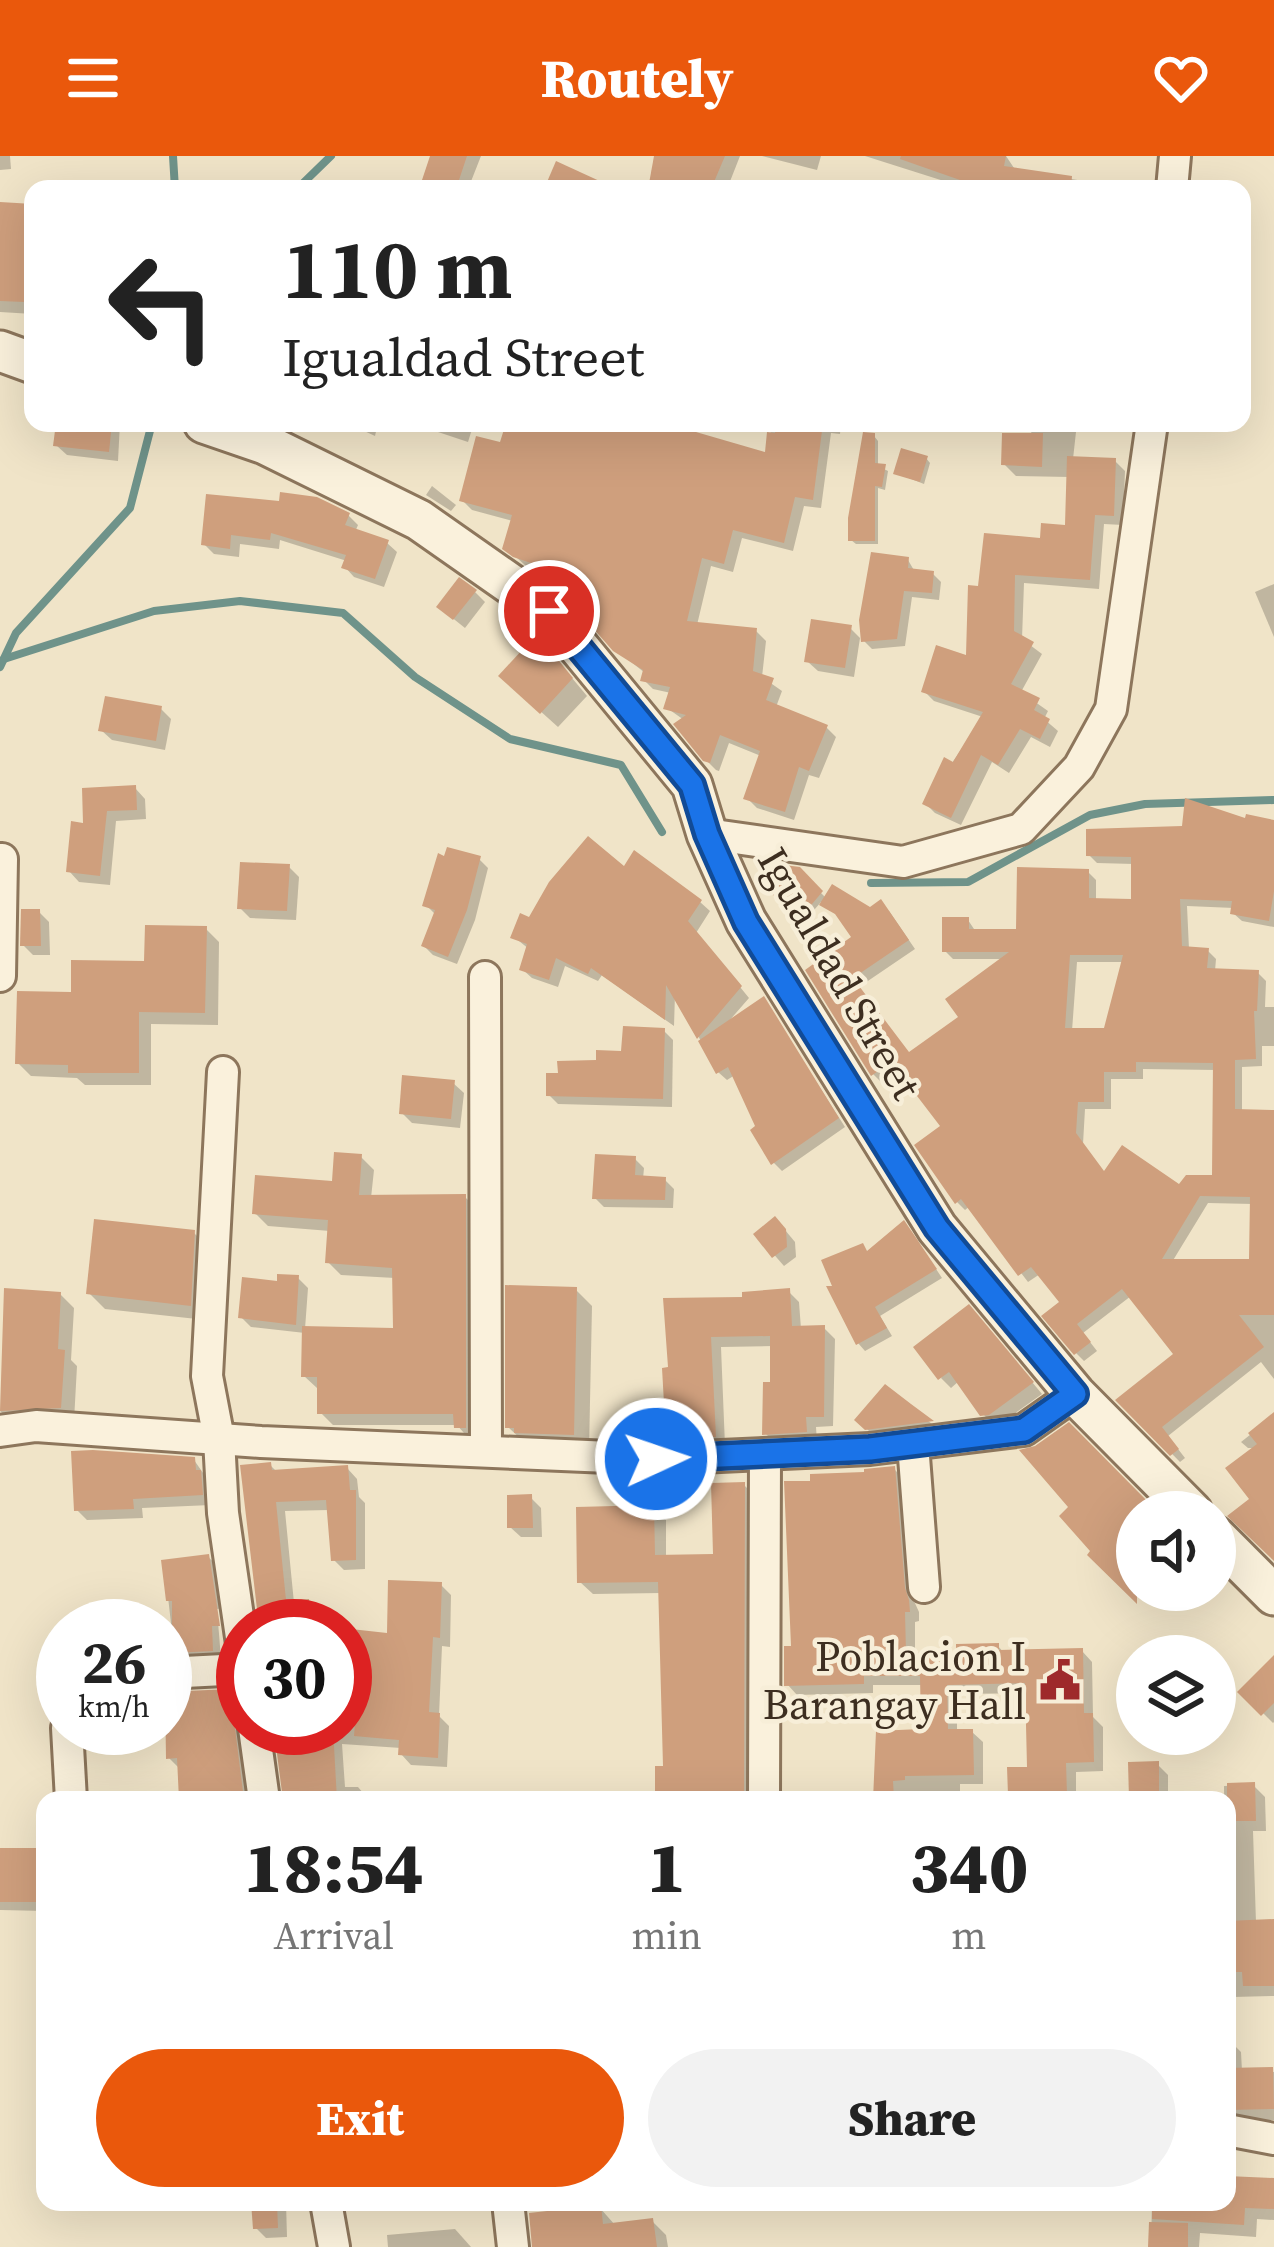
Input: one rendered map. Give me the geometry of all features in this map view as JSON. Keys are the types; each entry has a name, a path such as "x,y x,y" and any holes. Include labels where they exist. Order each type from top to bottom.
{"street":[{"name":"Igualdad Street","path":"230,432 265,444 419,520 549,611 692,785 707,834 746,922 937,1228 1075,1394 1171,1491"},
{"path":"707,834 903,862 1021,829 1079,767 1111,709 1151,432"},
{"path":"0,976 2,859"},
{"path":"485,977 486,1450"},
{"path":"224,1072 207,1376 236,1599"},
{"path":"0,1431 36,1426 656,1459 913,1444 1024,1430 1075,1394"},
{"path":"913,1444 924,1587"},
{"path":"764,1791 765,1454"},
{"path":"1236,1557 1274,1595"},
{"path":"68,1755 70,1791"},
{"path":"258,1755 263,1791"},
{"path":"1236,2132 1274,2139"},
{"path":"328,2211 334,2247"},
{"path":"509,2211 513,2247"}],"building":[{"path":"430,156 467,156 459,180 422,180"},
{"path":"654,156 725,156 715,180 650,180"},
{"path":"1006,156 1004,166 1072,176 1072,180 960,180 900,159"},
{"path":"556,161 597,180 548,180"},
{"path":"0,202 24,203 24,302 0,301"},
{"path":"55,432 111,432 109,452 53,446"},
{"path":"503,432 696,432 765,452 767,432 822,432 813,500 795,497 784,543 733,530 724,564 702,558 687,621 757,628 753,671 774,678 766,700 828,725 809,771 799,767 785,812 743,799 760,751 720,735 710,763 703,761 673,724 686,715 663,709 670,687 640,681 643,670 613,651 558,588 567,575 502,549 512,515 459,501 476,436 500,442"},
{"path":"863,432 875,433 875,463 886,464 882,487 875,486 875,541 848,541 848,518"},
{"path":"1002,433 1043,433 1042,467 1001,465"},
{"path":"901,448 928,456 920,482 893,474"},
{"path":"1067,456 1116,458 1114,516 1095,515 1090,580 1015,575 1014,631 1034,642 1011,684 1040,698 1034,710 1050,719 1040,739 1020,729 998,765 981,755 951,818 922,804 944,757 953,762 983,712 921,692 936,645 966,655 968,585 978,586 984,533 1040,538 1041,523 1065,525"},
{"path":"280,492 317,497 350,513 345,525 389,540 375,579 341,568 346,555 271,533 270,540 231,535 230,549 201,545 206,494 279,501"},
{"path":"871,552 909,557 908,568 934,571 932,593 904,591 897,639 861,642 859,620"},
{"path":"459,577 477,590 453,620 436,607"},
{"path":"811,619 852,625 845,668 804,662"},
{"path":"537,634 573,678 540,714 498,676"},
{"path":"105,696 162,706 156,741 98,731"},
{"path":"136,785 137,810 107,811 100,876 66,872 71,821 83,823 82,788"},
{"path":"1185,798 1245,818 1246,814 1274,820 1269,921 1230,914 1232,901 1180,899 1182,946 1209,948 1207,968 1259,970 1254,1011 1256,1059 1235,1060 1235,1109 1274,1110 1274,1315 1239,1315 1264,1347 1162,1427 1179,1449 1170,1456 1115,1400 1173,1354 1122,1289 1077,1324 1091,1342 1074,1355 1041,1316 1059,1302 1031,1267 1018,1276 961,1199 955,1204 914,1145 940,1126 891,1062 871,1076 805,970 851,937 835,914 819,905 832,884 870,907 881,899 909,940 853,978 909,1052 958,1017 945,999 1009,952 942,952 942,917 969,917 969,929 1016,929 1017,867 1089,869 1089,898 1131,899 1131,857 1086,856 1086,829 1182,826","holes":["1070,955 1123,955 1104,1028 1065,1028","1136,1062 1213,1063 1212,1175 1186,1175 1179,1184 1122,1145 1104,1171 1076,1133 1078,1102 1104,1102 1104,1072 1136,1072","1200,1196 1250,1197 1249,1259 1162,1259"]},
{"path":"588,836 624,866 634,850 702,900 688,921 742,986 697,1039 666,985 665,1020 591,968 588,974 556,958 549,980 519,970 527,944 510,938 520,913 529,917 549,882"},
{"path":"447,847 481,856 448,957 421,946 435,910 422,906 438,853 444,856"},
{"path":"240,862 290,864 287,911 237,909"},
{"path":"776,864 800,867 823,891 796,923 761,880"},
{"path":"21,909 40,909 41,946 20,946"},
{"path":"145,925 207,926 205,1013 139,1012 139,1073 68,1073 68,1065 15,1064 17,991 71,992 71,960 144,961"},
{"path":"764,996 839,1118 771,1165 750,1130 755,1126 728,1067 716,1074 698,1041"},
{"path":"623,1026 665,1028 663,1099 546,1096 546,1073 558,1073 557,1061 596,1060 596,1050 621,1051"},
{"path":"402,1075 455,1080 451,1119 399,1114"},
{"path":"334,1152 362,1154 359,1195 466,1194 466,1428 454,1428 453,1414 317,1414 317,1377 301,1377 302,1326 393,1328 392,1268 325,1263 328,1220 252,1214 255,1175 332,1181"},
{"path":"595,1154 636,1156 635,1175 666,1177 665,1200 592,1199"},
{"path":"775,1216 786,1229 787,1247 772,1258 753,1234"},
{"path":"94,1219 195,1230 191,1306 86,1294"},
{"path":"904,1220 937,1269 875,1307 887,1328 856,1345 826,1286 832,1286 821,1260 863,1243 867,1251"},
{"path":"277,1274 299,1275 296,1325 238,1318 242,1277 277,1281"},
{"path":"505,1285 577,1287 574,1435 514,1433 514,1428 505,1428"},
{"path":"4,1288 61,1292 58,1349 65,1350 61,1408 0,1411"},
{"path":"790,1288 792,1326 825,1325 824,1417 806,1417 807,1432 762,1435 763,1382 770,1382 770,1336 711,1337 716,1437 666,1439 663,1298 742,1297 742,1292"},
{"path":"969,1304 1034,1382 989,1415 980,1416 949,1372 938,1380 913,1347"},
{"path":"885,1384 934,1421 865,1430 854,1420"},
{"path":"1274,1412 1274,1561 1236,1525 1236,1509 1249,1499 1225,1468 1257,1444 1248,1433"},
{"path":"1069,1422 1137,1491 1116,1491 1116,1583 1087,1555 1090,1551 1059,1516 1068,1507 1019,1450 1035,1446"},
{"path":"71,1451 195,1457 203,1495 133,1499 134,1509 74,1511"},
{"path":"271,1462 272,1470 348,1465 350,1490 356,1490 356,1560 331,1561 326,1500 276,1502 286,1599 256,1599 240,1465"},
{"path":"895,1466 910,1612 905,1612 906,1653 956,1652 956,1644 999,1643 999,1650 1083,1648 1084,1713 1093,1713 1094,1762 1066,1763 1067,1791 1008,1791 1007,1767 1027,1767 1025,1683 947,1685 948,1729 973,1729 974,1775 905,1776 905,1780 893,1781 894,1791 873,1791 876,1731 921,1729 920,1676 864,1676 864,1684 784,1686 784,1646 791,1646 784,1481 810,1481 810,1474"},
{"path":"745,1482 744,1791 655,1791 655,1766 663,1766 658,1582 577,1583 576,1507 654,1505 655,1555 713,1554 711,1483"},
{"path":"532,1494 533,1528 507,1528 507,1495"},
{"path":"209,1554 216,1600 213,1651 192,1652 192,1599 166,1599 161,1560"},
{"path":"388,1580 442,1582 429,1712 440,1713 438,1758 398,1755 399,1740 372,1738 372,1631 387,1633"},
{"path":"1274,1655 1274,1703 1261,1716 1237,1692"},
{"path":"216,1690 216,1755 238,1755 243,1791 179,1791 177,1758 166,1759 166,1755 192,1755 192,1691"},
{"path":"277,1755 334,1755 336,1791 282,1791"},
{"path":"1159,1761 1159,1791 1129,1791 1128,1762"},
{"path":"1255,1782 1256,1821 1236,1821 1236,1791 1227,1791 1227,1783"},
{"path":"0,1848 36,1848 36,1902 0,1902"},
{"path":"1274,1919 1274,1986 1243,1986 1242,1972 1236,1972 1236,1921"},
{"path":"1273,2067 1274,2109 1236,2110 1236,2068"},
{"path":"1236,2176 1274,2178 1274,2209 1245,2208 1244,2225 1152,2219 1152,2211 1236,2211"},
{"path":"252,2211 277,2211 278,2228 253,2229"},
{"path":"602,2211 603,2224 653,2218 657,2247 532,2247 529,2213"},
{"path":"1149,2222 1188,2223 1188,2247 1148,2247"}],"waterway":[{"path":"173,156 174,180"},
{"path":"306,180 331,156"},
{"path":"0,667 16,633 130,508 150,432"},
{"path":"4,659 154,611 240,601 343,613 415,677 510,739 621,765 662,832"},
{"path":"871,883 968,882 1090,815 1145,804 1274,800"}],"place":[{"name":"Poblacion I Barangay Hall","path":"1060,1680"}],"route":[{"path":"549,611 692,785 707,834 746,922 937,1228 1075,1394 1024,1430 870,1449 656,1459"}]}
